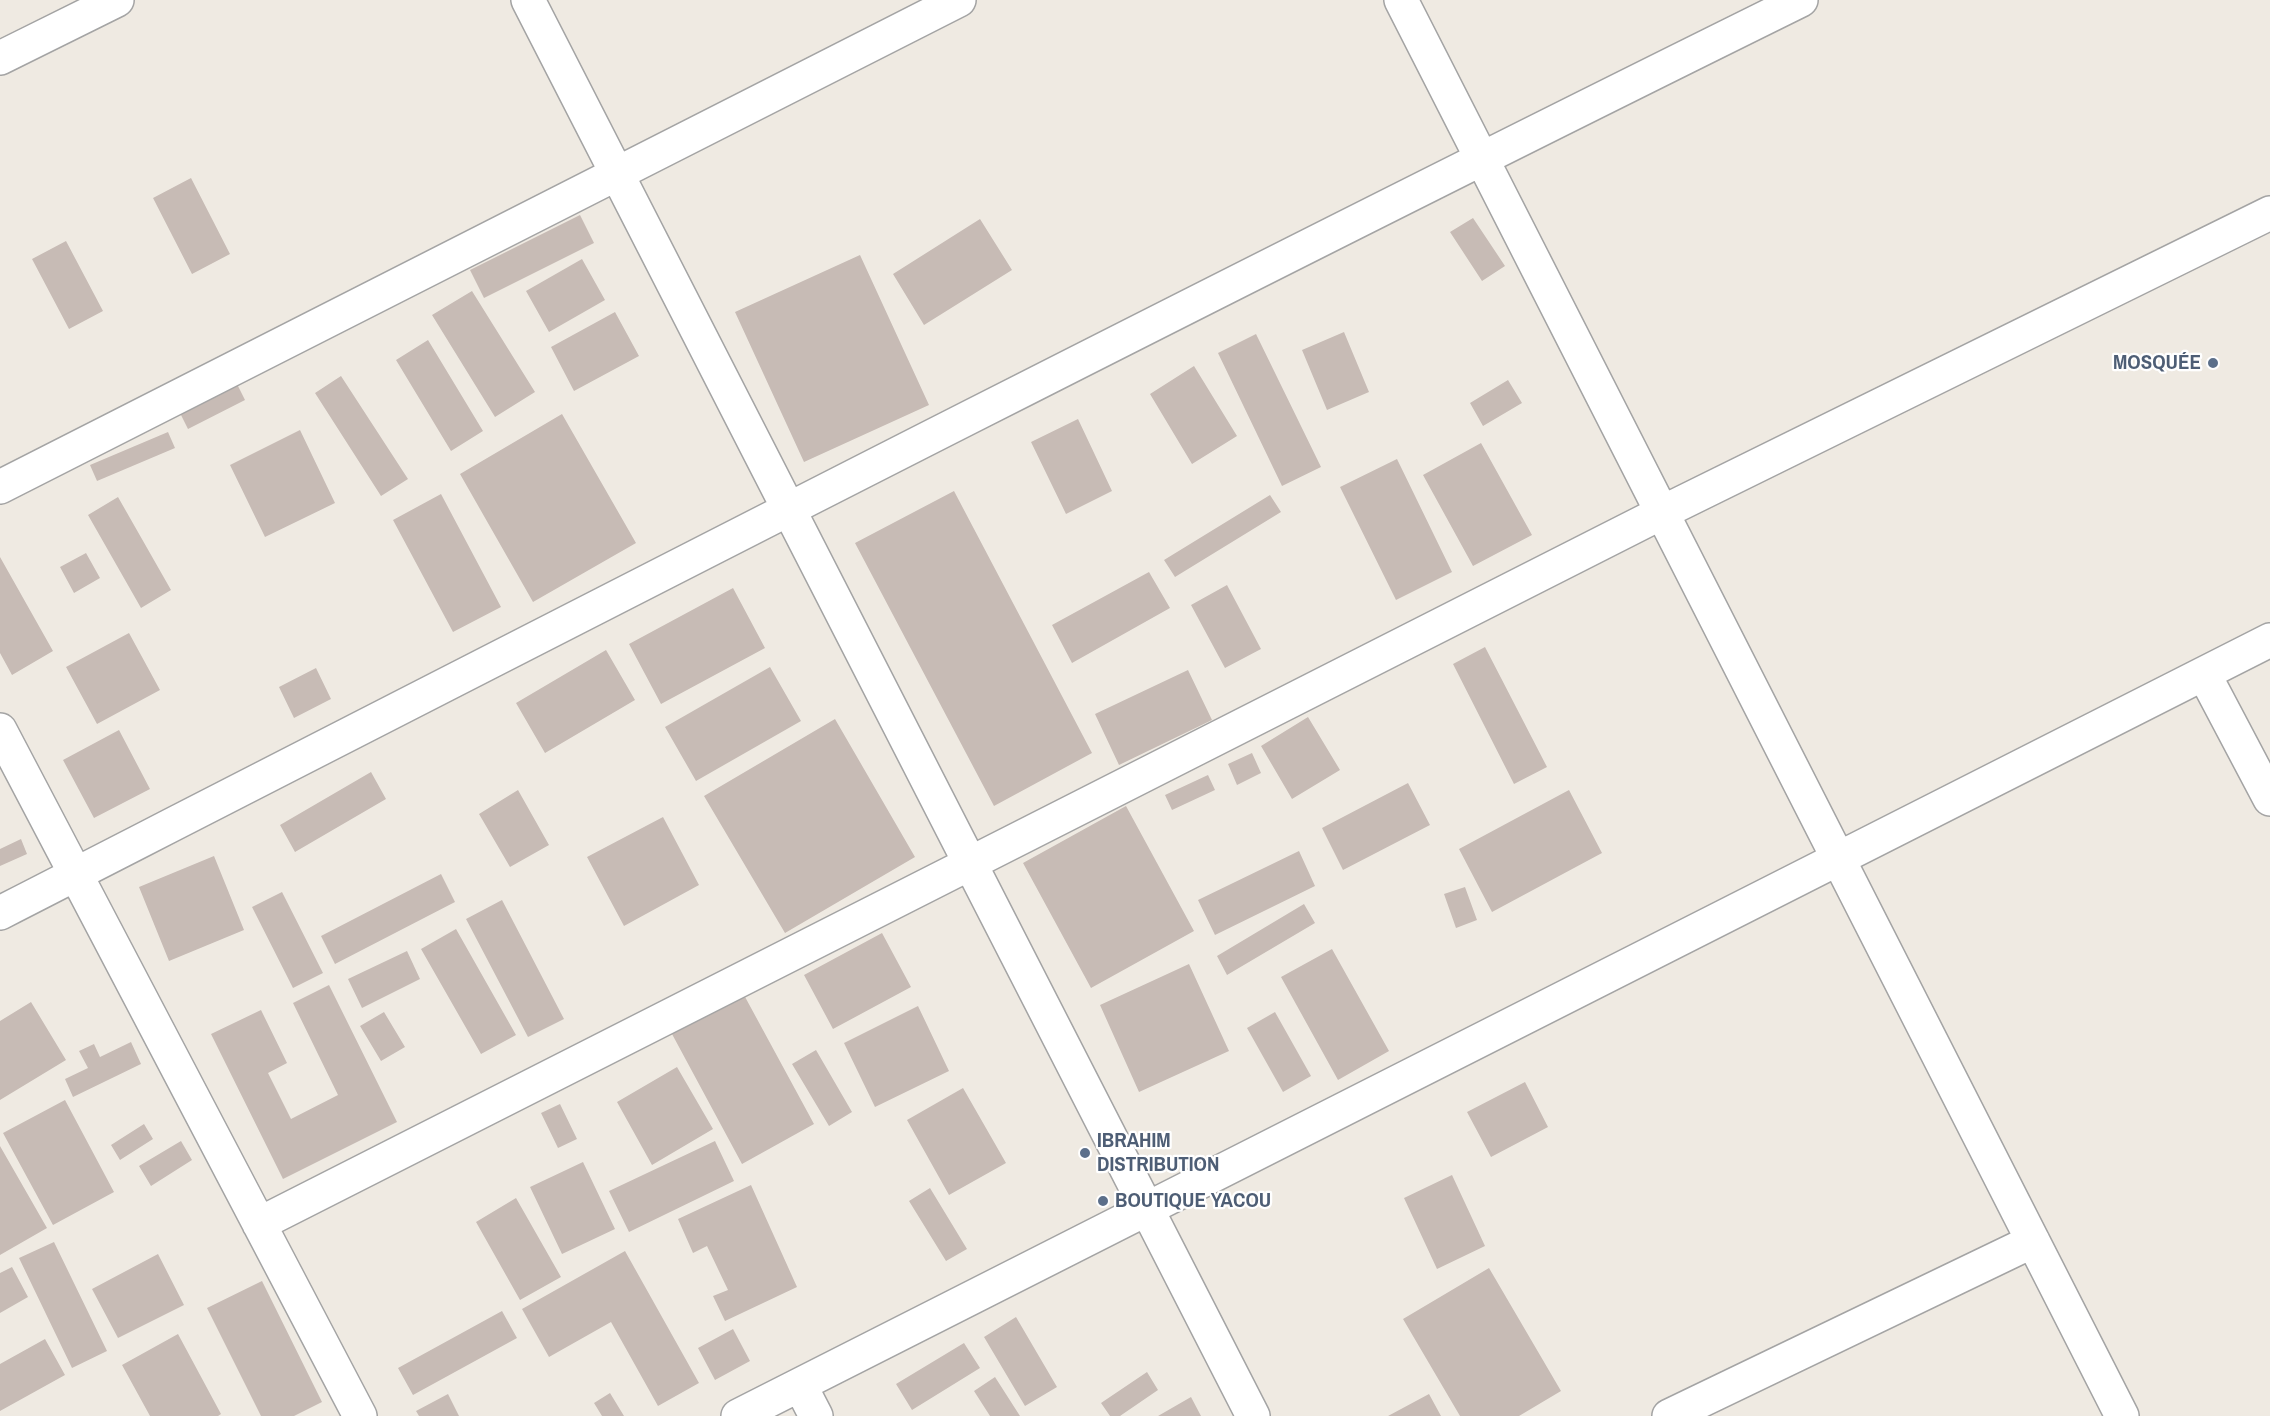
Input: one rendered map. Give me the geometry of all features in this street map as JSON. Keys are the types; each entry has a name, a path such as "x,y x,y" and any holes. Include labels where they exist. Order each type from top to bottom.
{"street":[{"path":"0,58 117,0"},
{"path":"528,0 1253,1416"},
{"path":"0,487 959,0"},
{"path":"1401,0 2122,1416"},
{"path":"0,913 1481,158 1801,0"},
{"path":"260,1224 969,862 1661,513 2270,213"},
{"path":"738,1416 2270,640"},
{"path":"2204,674 2270,799"},
{"path":"0,730 360,1416"},
{"path":"1685,1412 2032,1241"},
{"path":"800,1384 816,1416"}],"building":[{"path":"191,178 230,254 192,274 153,198"},
{"path":"580,215 594,243 484,298 470,270"},
{"path":"1473,218 1505,266 1482,281 1450,232"},
{"path":"980,219 1012,270 924,325 893,274"},
{"path":"66,241 103,311 69,329 32,259"},
{"path":"860,255 929,405 804,462 735,312"},
{"path":"582,259 605,300 549,332 526,291"},
{"path":"472,291 535,392 495,417 432,315"},
{"path":"615,312 639,356 574,391 551,347"},
{"path":"1344,332 1369,392 1327,410 1302,350"},
{"path":"1256,334 1321,467 1282,486 1218,353"},
{"path":"428,340 483,431 451,451 396,360"},
{"path":"1194,366 1237,436 1192,464 1150,394"},
{"path":"341,376 408,479 381,496 315,393"},
{"path":"1508,380 1522,403 1483,426 1470,403"},
{"path":"236,382 245,400 188,429 179,411"},
{"path":"562,414 636,543 533,602 460,474"},
{"path":"1078,419 1112,491 1066,514 1031,442"},
{"path":"300,430 335,503 265,537 230,465"},
{"path":"168,432 175,448 97,481 90,465"},
{"path":"1481,443 1532,535 1473,566 1423,475"},
{"path":"1397,459 1452,572 1396,600 1340,487"},
{"path":"954,491 1092,753 994,806 855,543"},
{"path":"441,494 501,607 453,632 393,520"},
{"path":"1270,495 1281,512 1175,577 1164,560"},
{"path":"118,497 171,590 141,608 88,515"},
{"path":"86,553 100,578 74,593 60,567"},
{"path":"0,557 53,651 12,675 0,653"},
{"path":"1149,572 1170,608 1072,663 1052,625"},
{"path":"1227,585 1261,649 1225,668 1191,605"},
{"path":"733,588 765,648 661,704 629,644"},
{"path":"129,633 160,690 97,724 66,667"},
{"path":"1485,647 1547,767 1514,784 1453,664"},
{"path":"606,650 635,700 545,753 516,703"},
{"path":"770,667 801,721 696,781 665,727"},
{"path":"316,668 331,699 294,718 279,687"},
{"path":"1188,670 1212,720 1119,765 1095,714"},
{"path":"1308,717 1340,770 1292,799 1261,746"},
{"path":"835,719 915,857 785,933 704,796"},
{"path":"119,730 150,789 94,818 63,760"},
{"path":"1252,753 1261,773 1237,785 1228,764"},
{"path":"371,772 386,799 295,852 280,825"},
{"path":"1208,775 1215,790 1172,810 1165,795"},
{"path":"1408,783 1430,825 1343,870 1322,828"},
{"path":"518,790 549,845 510,867 479,814"},
{"path":"1569,790 1602,853 1492,912 1459,849"},
{"path":"1126,806 1194,931 1091,988 1023,863"},
{"path":"663,817 699,885 624,926 587,857"},
{"path":"21,839 27,854 0,866 0,849"},
{"path":"1299,851 1315,886 1215,935 1198,900"},
{"path":"214,856 244,930 169,961 139,887"},
{"path":"441,874 455,902 335,964 321,936"},
{"path":"1465,887 1477,920 1456,928 1444,894"},
{"path":"282,892 323,973 293,988 252,907"},
{"path":"502,900 564,1019 528,1037 466,919"},
{"path":"1304,904 1315,923 1227,975 1217,956"},
{"path":"456,929 516,1035 481,1054 421,949"},
{"path":"882,933 911,987 833,1029 804,975"},
{"path":"1332,949 1389,1051 1338,1080 1281,977"},
{"path":"407,951 420,979 362,1008 348,979"},
{"path":"1189,964 1229,1051 1139,1092 1100,1005"},
{"path":"329,985 397,1122 283,1179 211,1034 261,1010 287,1063 268,1073 291,1119 338,1095 293,1003"},
{"path":"744,995 814,1124 742,1164 672,1034"},
{"path":"31,1002 66,1060 0,1100 0,1021"},
{"path":"918,1006 949,1071 875,1107 844,1043"},
{"path":"384,1012 405,1047 381,1061 360,1026"},
{"path":"1275,1012 1311,1076 1283,1092 1247,1028"},
{"path":"131,1042 141,1064 73,1097 65,1079 88,1068 79,1051 94,1044 100,1057"},
{"path":"816,1050 852,1112 829,1126 792,1064"},
{"path":"677,1067 713,1129 652,1165 617,1102"},
{"path":"1525,1082 1548,1127 1491,1157 1467,1112"},
{"path":"963,1088 1006,1163 949,1195 907,1120"},
{"path":"65,1100 114,1192 53,1225 3,1133"},
{"path":"560,1104 577,1139 558,1148 541,1113"},
{"path":"144,1124 153,1139 120,1160 111,1145"},
{"path":"181,1141 192,1160 151,1186 139,1166"},
{"path":"715,1141 734,1181 629,1232 609,1191"},
{"path":"0,1146 47,1228 0,1255"},
{"path":"583,1162 615,1229 562,1254 530,1187"},
{"path":"1452,1175 1485,1246 1437,1269 1404,1198"},
{"path":"751,1185 797,1287 725,1321 713,1296 728,1290 707,1246 693,1253 678,1219"},
{"path":"930,1188 967,1249 946,1261 909,1201"},
{"path":"516,1198 561,1277 520,1300 476,1222"},
{"path":"54,1242 107,1351 72,1368 19,1258"},
{"path":"625,1251 699,1383 658,1406 611,1322 549,1357 522,1309"},
{"path":"158,1254 184,1305 118,1338 92,1289"},
{"path":"12,1267 28,1297 0,1313 0,1273"},
{"path":"1489,1268 1561,1391 1519,1416 1460,1416 1403,1319"},
{"path":"262,1281 322,1402 294,1416 261,1416 207,1308"},
{"path":"502,1311 517,1338 413,1395 398,1368"},
{"path":"1016,1317 1057,1387 1025,1406 984,1337"},
{"path":"733,1329 750,1361 715,1380 698,1348"},
{"path":"178,1334 221,1414 218,1416 150,1416 122,1365"},
{"path":"45,1339 65,1375 0,1411 0,1364"},
{"path":"964,1343 980,1368 912,1410 896,1384"},
{"path":"1147,1372 1158,1390 1120,1416 1110,1416 1101,1403"},
{"path":"995,1377 1020,1416 990,1416 974,1391"},
{"path":"610,1393 624,1416 602,1416 594,1403"},
{"path":"448,1394 459,1416 419,1416 416,1411"},
{"path":"1429,1394 1441,1416 1388,1416"},
{"path":"1191,1397 1201,1416 1158,1416"}],"place":[{"name":"MOSQUÉE","path":"2213,363"},
{"name":"IBRAHIM DISTRIBUTION","path":"1085,1153"},
{"name":"BOUTIQUE YACOU","path":"1103,1201"}]}
